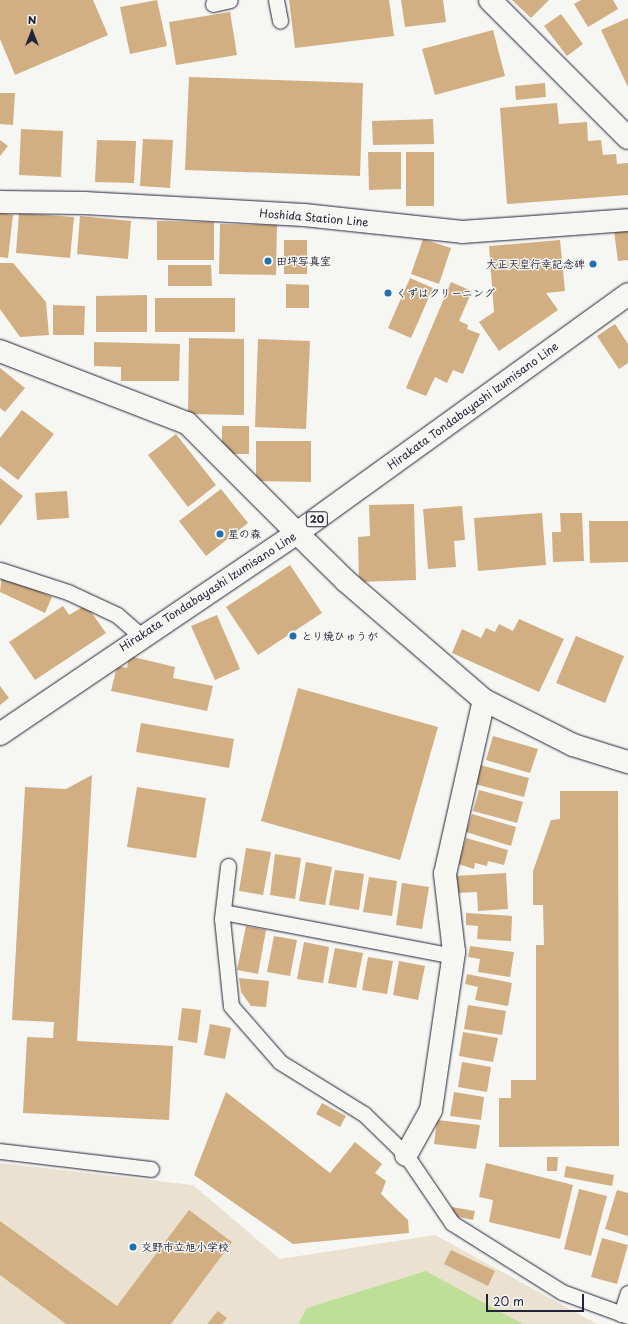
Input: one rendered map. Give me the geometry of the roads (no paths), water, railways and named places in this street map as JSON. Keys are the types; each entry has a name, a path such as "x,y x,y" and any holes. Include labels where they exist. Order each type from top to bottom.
{"street":[{"path":"490,0 628,138"},
{"name":"Hoshida Station Line","path":"0,202 84,203 304,215 462,232 628,220"},
{"name":"Hirakata Tondabayashi Izumisano Line","path":"0,734 141,636 298,533 628,294"},
{"path":"0,351 187,423 346,581 484,700 573,745 628,762"},
{"path":"406,1155 430,1110 454,956 445,874 484,700"}],"lane":[{"path":"213,4 230,0"},
{"path":"276,0 280,21"},
{"path":"0,570 68,592 110,612 141,636"},
{"path":"228,866 223,912 231,1006 280,1062 364,1114 406,1155 452,1223 562,1292 625,1315 628,1293"},
{"path":"223,912 454,956"},
{"path":"0,1151 151,1169"}],"place":[{"name":"田坪写真室","path":"268,261"},
{"name":"大正天皇行幸記念碑","path":"593,264"},
{"name":"くずはクリーニング","path":"388,293"},
{"name":"星の森","path":"220,534"},
{"name":"とり焼ひゅうが","path":"293,636"},
{"name":"交野市立旭小学校","path":"133,1247"}]}
